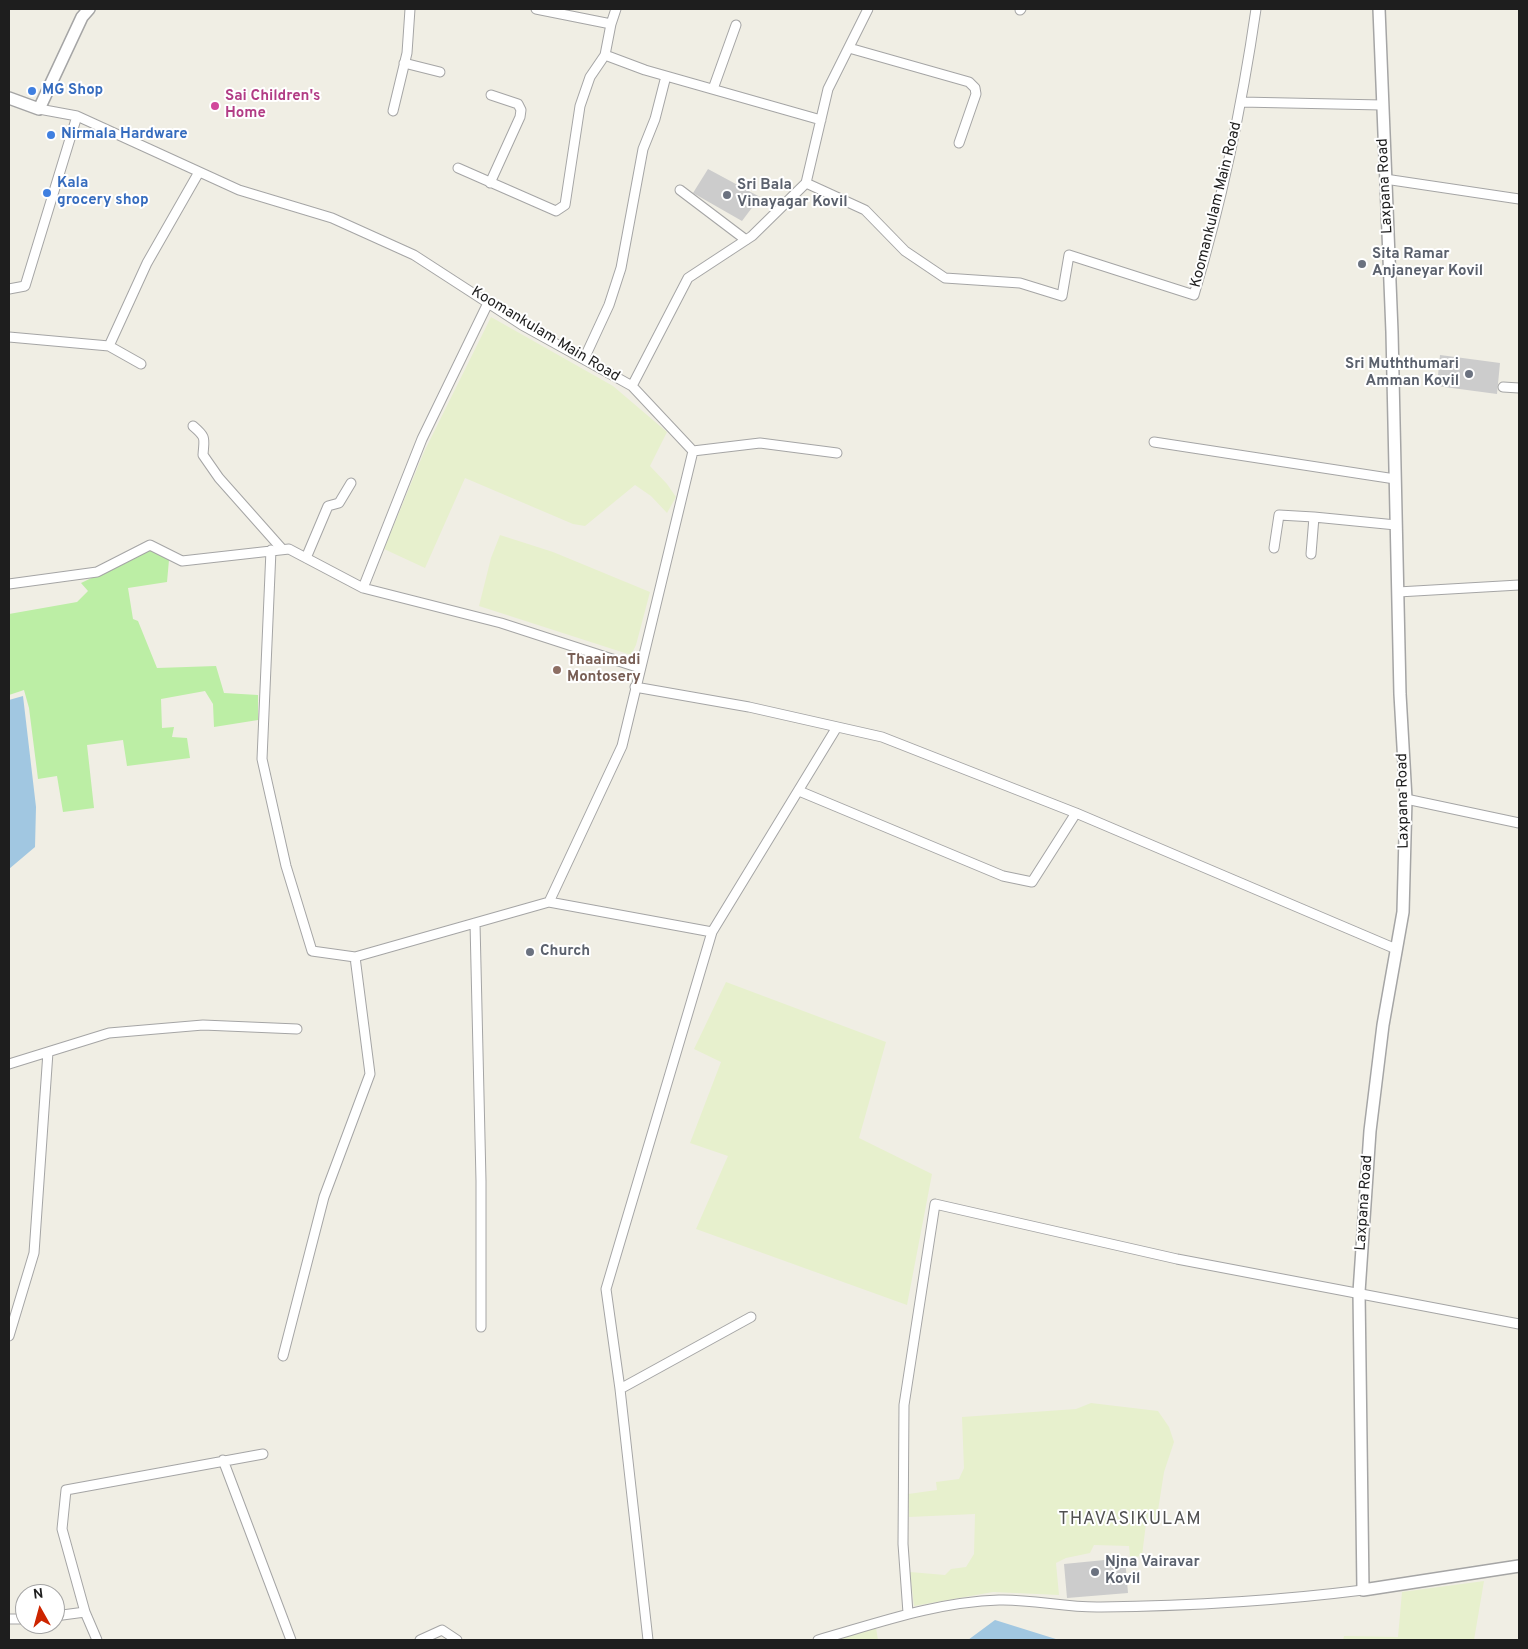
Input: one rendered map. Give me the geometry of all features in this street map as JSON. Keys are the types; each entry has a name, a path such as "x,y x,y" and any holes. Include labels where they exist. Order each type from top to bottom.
{"street":[{"path":"39,109 82,17 89,9"},
{"path":"393,111 404,63 410,9"},
{"path":"536,9 571,12 611,24"},
{"path":"458,168 556,211 562,210 565,205 580,106 590,78 605,55 616,9"},
{"path":"806,183 828,89 868,9"},
{"name":"Koomankulam Main Road","path":"9,98 39,109 77,116 240,190 332,218 414,255 488,303 632,386 688,278 746,240 806,183 865,210 905,251 945,278 1020,282 1062,296 1069,256 1194,295 1213,233 1241,102 1256,9"},
{"name":"Laxpana Road","path":"1363,1590 1359,1292 1370,1131 1383,1025 1403,912 1406,799 1400,694 1386,179 1379,9"},
{"path":"713,89 736,25"},
{"path":"849,48 969,82 975,88 976,94 959,143"},
{"path":"605,55 666,76 821,120"},
{"path":"404,63 440,72"},
{"path":"584,360 609,305 621,268 643,149 655,119 666,76"},
{"path":"490,182 520,117 521,110 518,104 491,95"},
{"path":"1241,102 1382,105"},
{"path":"9,289 26,286 77,116"},
{"path":"109,346 147,263 199,172"},
{"path":"1386,179 1519,199"},
{"path":"680,190 746,240"},
{"path":"363,588 422,439 488,303"},
{"path":"9,337 109,346 141,364"},
{"path":"632,386 693,450"},
{"path":"1503,387 1519,388"},
{"path":"193,426 203,434 205,440 203,455 220,478 282,549"},
{"path":"1154,442 1395,479"},
{"path":"693,450 760,443 837,453"},
{"path":"549,902 622,746 693,450"},
{"path":"306,558 328,506 339,502 351,483"},
{"path":"1274,548 1280,515 1396,525"},
{"path":"1310,554 1314,517"},
{"path":"9,584 97,572 150,545 182,561 288,549 363,588 500,623 640,668"},
{"path":"271,550 262,759 286,866 312,951 356,957 549,902 712,932"},
{"path":"1398,592 1519,584"},
{"path":"636,687 749,707 882,737 1076,813 1396,948"},
{"path":"648,1640 620,1389 606,1289 712,932 837,727"},
{"path":"799,791 1002,876 1032,882 1076,813"},
{"path":"1406,799 1519,823"},
{"path":"475,923 481,1180 481,1327"},
{"path":"283,1356 324,1197 370,1074 356,957"},
{"path":"9,1064 109,1033 203,1025 297,1030"},
{"path":"9,1336 34,1253 48,1052"},
{"path":"908,1613 903,1544 904,1405 935,1204 1177,1259 1359,1292 1519,1324"},
{"path":"620,1389 751,1317"},
{"path":"97,1640 86,1612 62,1529 66,1490 263,1454"},
{"path":"223,1460 291,1640"},
{"path":"818,1640 908,1613 1000,1600 1108,1607 1277,1601 1519,1566"},
{"path":"65,1615 86,1612"},
{"path":"420,1640 442,1630 457,1640"}],"shaded area":[{"name":"Sri Bala Vinayagar Kovil","path":"708,169 760,197 742,221 693,193"},
{"name":"Sri Muththumari Amman Kovil","path":"1440,355 1500,363 1497,394 1437,386"},
{"name":"Njna Vairavar Kovil","path":"1125,1558 1128,1593 1067,1598 1064,1564"}],"green space":[{"path":"491,317 613,386 667,432 650,466 676,497 667,513 651,496 635,485 585,526 573,524 465,478 425,568 384,549 424,452"},
{"path":"500,535 553,552 650,592 636,645 631,655 479,606 491,558"},
{"path":"150,550 169,560 167,582 128,588 133,619 138,621 157,668 216,666 224,693 258,695 258,720 214,727 213,704 205,691 161,699 162,728 174,727 172,737 187,738 190,758 127,766 123,740 87,745 94,808 63,812 57,776 38,779 29,708 24,690 9,695 9,614 77,602 88,591 81,583"},
{"path":"726,982 886,1042 859,1138 932,1174 907,1305 696,1229 728,1156 690,1143 721,1062 694,1049"},
{"path":"1091,1403 1158,1411 1169,1427 1174,1442 1164,1472 1156,1523 1146,1523 1142,1556 1130,1557 1129,1546 1094,1545 1090,1553 1066,1558 1056,1563 1059,1595 993,1592 914,1606 910,1572 945,1575 951,1569 966,1567 974,1554 975,1514 909,1517 908,1494 937,1490 936,1482 959,1479 964,1468 962,1417 1076,1409"},
{"path":"1484,1581 1474,1640 1343,1640 1344,1636 1398,1637 1402,1592"},
{"path":"876,1628 878,1640 835,1640"}],"water":[{"path":"23,696 36,807 35,847 9,869 9,700"},
{"path":"995,1620 1059,1640 968,1640"}],"place":[{"name":"MG Shop","path":"32,91"},
{"name":"Sai Children's Home","path":"215,106"},
{"name":"Nirmala Hardware","path":"51,135"},
{"name":"Kala grocery shop","path":"47,193"},
{"name":"Sri Bala Vinayagar Kovil","path":"727,195"},
{"name":"Sita Ramar Anjaneyar Kovil","path":"1362,264"},
{"name":"Sri Muththumari Amman Kovil","path":"1469,374"},
{"name":"Thaaimadi Montosery","path":"557,670"},
{"name":"Church","path":"530,952"},
{"name":"Njna Vairavar Kovil","path":"1095,1572"}],"district":[{"name":"THAVASIKULAM","path":"1130,1520"}]}
